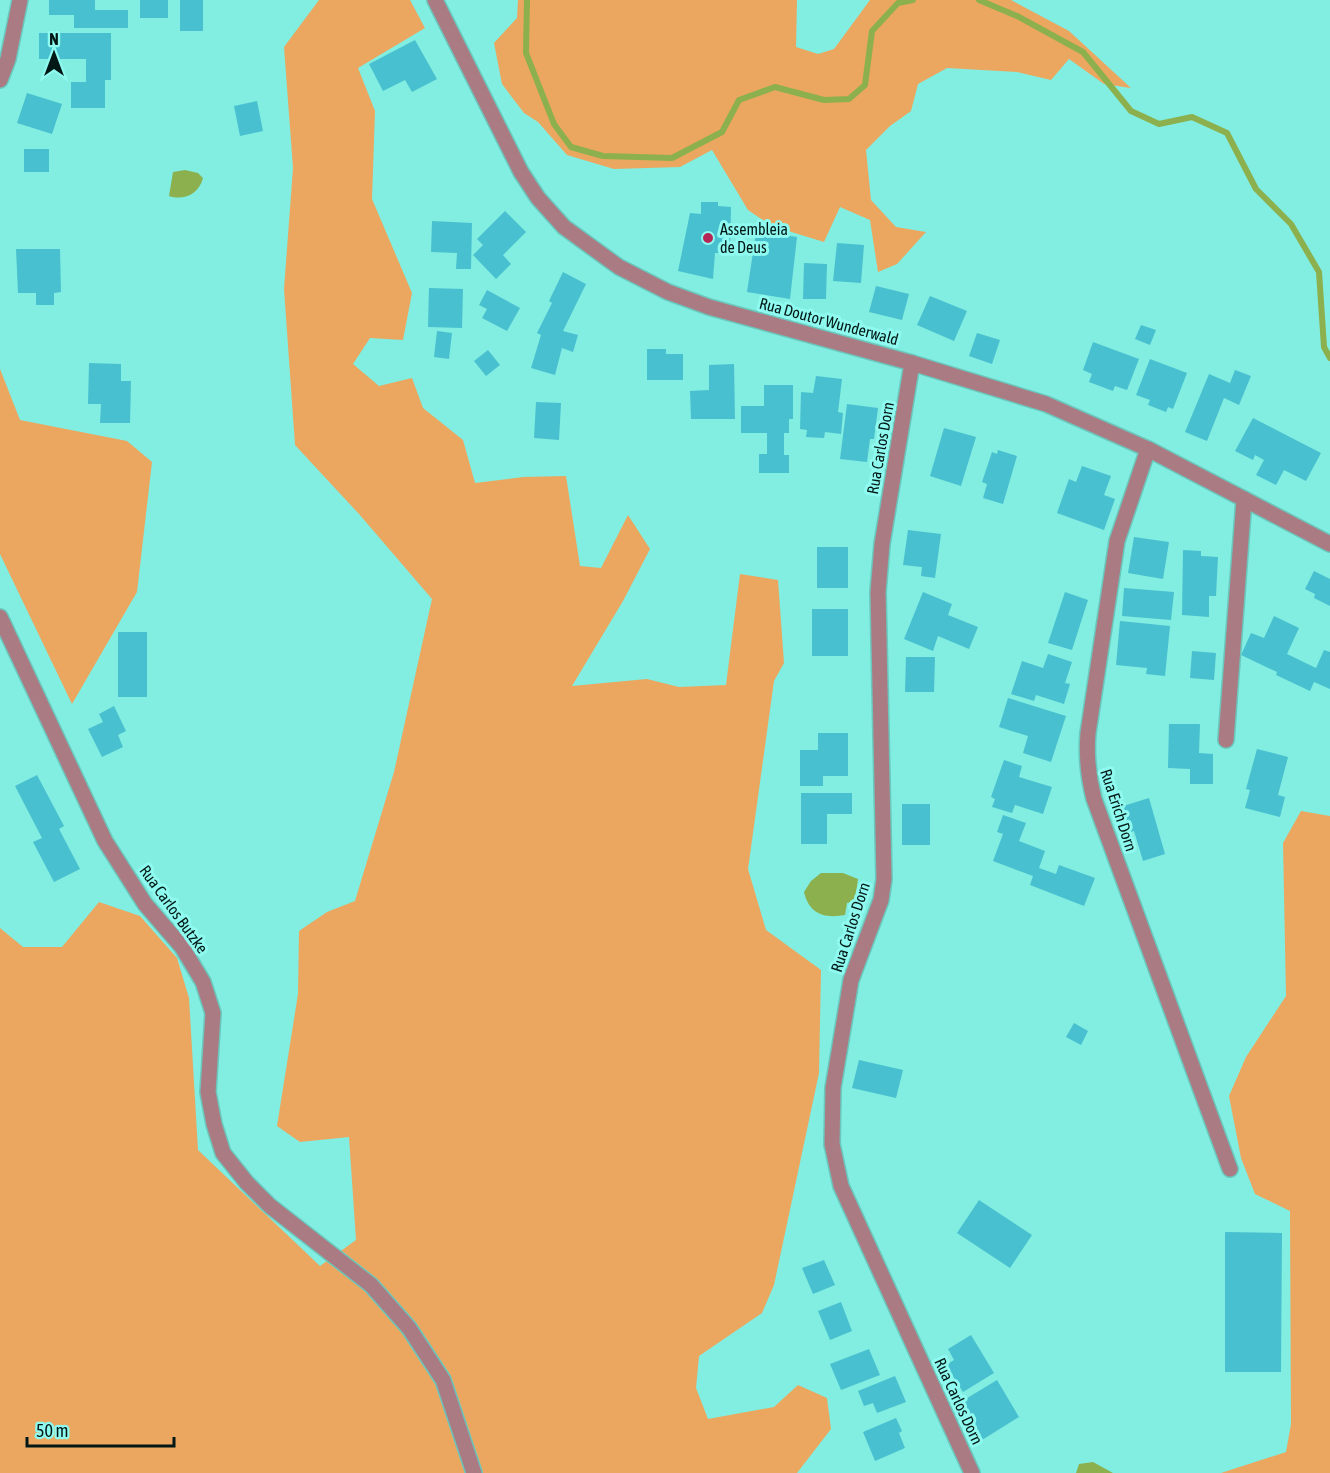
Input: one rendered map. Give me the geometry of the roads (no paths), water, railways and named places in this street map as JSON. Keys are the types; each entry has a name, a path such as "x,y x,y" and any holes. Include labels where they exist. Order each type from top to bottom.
{"street":[{"path":"0,80 8,59 21,0"},
{"name":"Rua Doutor Wunderwald","path":"435,0 521,172 538,198 564,227 618,267 668,292 699,304 912,363 1046,404 1148,449 1330,544"},
{"name":"Rua Carlos Dorn","path":"912,363 882,544 878,592 884,879 880,900 851,980 833,1088 832,1144 841,1186 972,1473"},
{"name":"Rua Erich Dorn","path":"1148,449 1117,541 1086,758 1088,778 1230,1168"},
{"path":"1226,740 1244,499"},
{"name":"Rua Carlos Butzke","path":"0,617 105,841 145,904 182,947 203,982 213,1013 208,1092 214,1124 223,1153 247,1183 270,1206 370,1285 409,1328 443,1380 474,1473"}],"waterway":[{"path":"527,0 526,53 554,124 571,147 603,156 672,158 722,132 739,100 775,87 824,100 849,99 865,85 872,31 898,3 913,0"},
{"path":"979,0 1017,16 1083,52 1131,111 1159,124 1192,117 1227,133 1256,189 1291,224 1319,272 1324,347 1330,358"}],"place":[{"name":"Assembleia de Deus","path":"708,238"}]}
